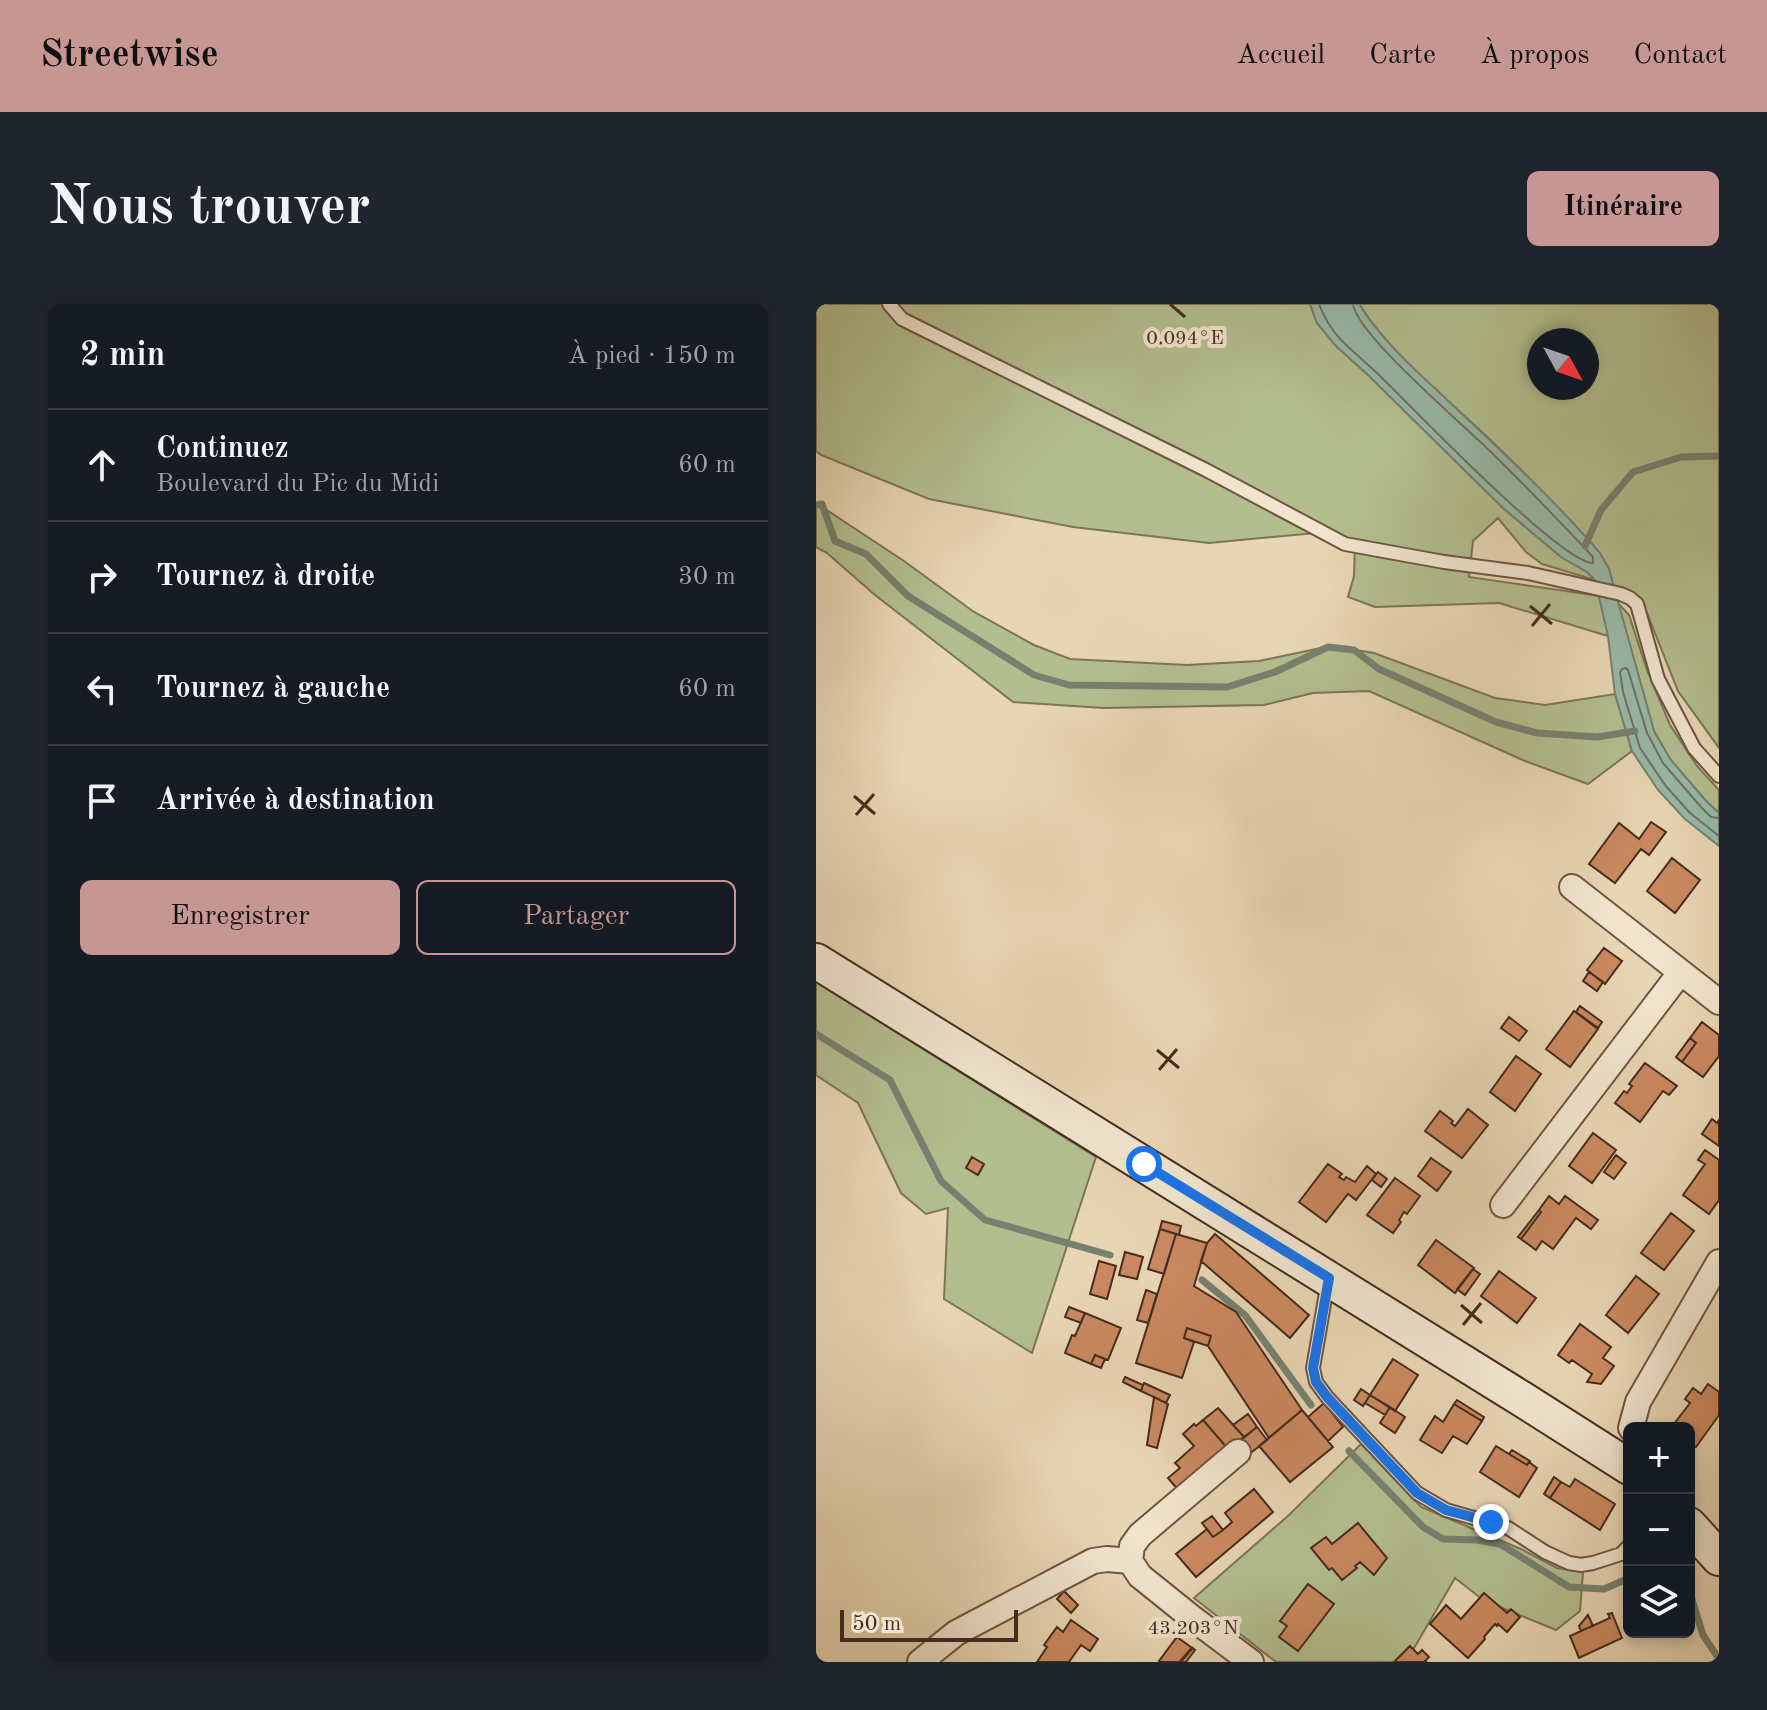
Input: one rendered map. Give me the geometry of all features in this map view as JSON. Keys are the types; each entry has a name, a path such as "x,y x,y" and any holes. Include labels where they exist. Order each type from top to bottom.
{"main road":[{"path":"816,961 1329,1278 1623,1452"},
{"path":"1695,1532 1719,1558"}],"street":[{"path":"1572,887 1719,1002"},
{"path":"1503,1205 1680,973"},
{"path":"1633,1422 1638,1402 1719,1262"},
{"path":"1238,1452 1140,1535 1132,1546 1130,1561 1140,1576 1251,1662"},
{"path":"920,1662 956,1633 1093,1561 1130,1561"}],"lane":[{"path":"889,304 902,319 1206,470 1345,544 1528,573 1630,598 1637,604 1658,679 1694,748 1719,776"},
{"path":"1329,1278 1313,1368 1316,1382 1417,1493 1446,1510 1508,1528 1545,1552 1569,1563 1593,1563 1623,1552"}],"shaded area":[{"path":"816,304 1310,304 1317,323 1336,346 1503,508 1561,557 1595,580 1542,564 1526,552 1498,518 1473,541 1469,577 1600,596 1608,636 1499,603 1375,607 1348,597 1354,576 1355,542 1316,533 1209,543 1073,527 929,499 821,455 816,451"},
{"path":"1359,304 1719,304 1719,748 1678,691 1643,603 1636,594 1613,586 1604,561 1588,539 1386,340"},
{"path":"816,503 974,612 1034,645 1070,659 1187,665 1259,661 1330,646 1374,653 1495,698 1545,705 1615,694 1632,751 1588,784 1525,761 1369,691 1313,693 1264,705 1104,708 1013,702 816,547"},
{"path":"1617,602 1629,615 1670,725 1697,766 1719,790 1719,813 1670,759 1654,731"},
{"path":"816,982 1096,1157 1032,1353 944,1299 948,1208 926,1214 901,1193 858,1103 816,1075"},
{"path":"1361,1444 1421,1507 1521,1549 1557,1568 1583,1572 1580,1611 1556,1630 1483,1600 1455,1578 1406,1662 1276,1662 1194,1598 1289,1515"}],"water":[{"path":"1310,304 1359,304 1393,348 1532,481 1600,553 1609,569 1654,731 1670,759 1719,813 1719,846 1685,819 1658,790 1632,751 1615,694 1608,636 1595,580 1561,557 1503,508 1336,346 1317,323"}],"building":[{"path":"1651,822 1666,832 1649,855 1641,849 1615,883 1589,864 1619,823 1639,839"},
{"path":"1672,858 1700,880 1675,913 1647,891"},
{"path":"1604,948 1622,961 1605,984 1587,970"},
{"path":"1589,972 1603,982 1597,991 1583,981"},
{"path":"1580,1006 1602,1022 1598,1028 1576,1012"},
{"path":"1574,1011 1598,1029 1570,1067 1546,1049"},
{"path":"1509,1017 1527,1031 1519,1041 1501,1028"},
{"path":"1702,1022 1719,1035 1719,1056 1703,1077 1682,1062 1696,1043 1690,1038"},
{"path":"1690,1038 1696,1043 1682,1062 1676,1057"},
{"path":"1516,1056 1541,1074 1515,1111 1490,1092"},
{"path":"1645,1063 1677,1086 1669,1095 1663,1091 1640,1122 1615,1103 1624,1091 1627,1093 1632,1086 1629,1084"},
{"path":"1468,1109 1488,1125 1462,1158 1425,1131 1440,1111 1455,1126"},
{"path":"1712,1119 1717,1123 1719,1120 1719,1146 1702,1134"},
{"path":"1593,1133 1616,1150 1592,1183 1569,1166"},
{"path":"1705,1150 1719,1160 1719,1200 1709,1214 1683,1195 1705,1164 1698,1160"},
{"path":"1616,1155 1626,1163 1614,1179 1604,1172"},
{"path":"972,1157 984,1164 978,1175 966,1168"},
{"path":"1431,1158 1451,1172 1437,1191 1418,1176"},
{"path":"1328,1164 1342,1174 1339,1177 1344,1180 1346,1177 1355,1182 1367,1166 1376,1174 1356,1200 1348,1194 1326,1222 1299,1202"},
{"path":"1378,1172 1387,1179 1381,1187 1372,1180"},
{"path":"1395,1178 1420,1196 1407,1214 1404,1212 1393,1233 1367,1215"},
{"path":"1549,1196 1559,1204 1565,1196 1598,1220 1591,1229 1576,1218 1553,1249 1542,1241 1536,1250 1521,1239"},
{"path":"1539,1210 1541,1212 1521,1239 1518,1237"},
{"path":"1671,1213 1694,1231 1664,1270 1641,1253"},
{"path":"1162,1221 1181,1226 1179,1235 1160,1229"},
{"path":"1160,1229 1176,1234 1164,1274 1148,1269"},
{"path":"1176,1234 1207,1243 1194,1286 1236,1312 1302,1410 1269,1438 1208,1346 1211,1336 1187,1328 1184,1338 1194,1342 1182,1378 1136,1363"},
{"path":"1215,1234 1309,1315 1290,1338 1201,1261 1207,1243"},
{"path":"1436,1240 1474,1268 1455,1293 1418,1265"},
{"path":"1125,1252 1143,1257 1137,1279 1119,1275"},
{"path":"1099,1261 1116,1266 1107,1299 1090,1294"},
{"path":"1473,1269 1480,1274 1465,1295 1457,1289"},
{"path":"1499,1271 1536,1298 1517,1323 1481,1296"},
{"path":"1636,1276 1659,1294 1628,1333 1606,1315"},
{"path":"1146,1290 1157,1294 1148,1323 1137,1320"},
{"path":"1069,1307 1085,1313 1081,1323 1065,1317"},
{"path":"1085,1313 1121,1328 1108,1360 1095,1355 1091,1364 1065,1353"},
{"path":"1580,1324 1611,1347 1603,1358 1614,1366 1601,1384 1587,1382 1592,1374 1572,1360 1569,1363 1558,1355"},
{"path":"1187,1328 1211,1336 1208,1346 1184,1338"},
{"path":"1095,1355 1105,1359 1101,1368 1091,1364"},
{"path":"1393,1359 1418,1375 1395,1411 1370,1395"},
{"path":"1125,1377 1143,1385 1141,1391 1123,1382"},
{"path":"1144,1383 1170,1395 1166,1403 1141,1391"},
{"path":"1708,1384 1719,1392 1719,1415 1696,1447 1695,1422 1676,1422 1690,1403 1685,1399 1693,1388 1701,1394"},
{"path":"1361,1389 1370,1395 1363,1406 1354,1400"},
{"path":"1370,1395 1390,1407 1385,1415 1365,1403"},
{"path":"1154,1397 1168,1404 1157,1448 1147,1445"},
{"path":"1457,1400 1484,1417 1482,1421 1454,1404"},
{"path":"1324,1403 1343,1427 1328,1441 1308,1417"},
{"path":"1454,1404 1482,1421 1467,1444 1453,1436 1442,1453 1420,1440 1435,1416 1443,1422"},
{"path":"1390,1407 1405,1417 1395,1433 1380,1423"},
{"path":"1218,1408 1244,1437 1229,1450 1203,1420"},
{"path":"1302,1410 1333,1447 1290,1482 1259,1446"},
{"path":"1248,1414 1257,1427 1244,1437 1233,1425"},
{"path":"1203,1420 1229,1450 1180,1492 1168,1478 1180,1468 1175,1463 1194,1446 1183,1434"},
{"path":"1257,1427 1267,1440 1252,1452 1240,1441"},
{"path":"1496,1446 1537,1468 1519,1497 1480,1472"},
{"path":"1512,1450 1530,1461 1527,1465 1509,1454"},
{"path":"1554,1477 1561,1482 1550,1498 1544,1494"},
{"path":"1575,1479 1615,1504 1600,1530 1550,1498 1561,1482 1570,1487"},
{"path":"1254,1489 1273,1512 1196,1577 1176,1554 1207,1529 1213,1537 1223,1530 1232,1522 1225,1513"},
{"path":"1212,1516 1223,1530 1213,1537 1202,1523"},
{"path":"1358,1523 1387,1558 1374,1575 1360,1562 1342,1580 1311,1548 1326,1537 1332,1544"},
{"path":"1308,1584 1334,1604 1298,1651 1279,1637 1287,1626 1280,1621"},
{"path":"1064,1591 1078,1605 1071,1613 1057,1599"},
{"path":"1484,1593 1507,1613 1511,1609 1520,1617 1507,1632 1495,1624 1468,1658 1430,1624 1446,1605 1461,1619"},
{"path":"1612,1613 1622,1638 1579,1658 1570,1636 1610,1618 1608,1614"},
{"path":"1588,1615 1593,1626 1581,1631 1579,1626"},
{"path":"1071,1620 1098,1639 1090,1651 1081,1645 1069,1662 1037,1662 1057,1627 1063,1632"},
{"path":"1177,1637 1195,1650 1186,1662 1160,1662 1159,1661"},
{"path":"1410,1646 1418,1654 1422,1650 1429,1657 1427,1662 1394,1662"}],"waterway":[{"path":"1585,546 1601,510 1633,472 1681,457 1719,456"},
{"path":"816,505 822,504 835,541 866,554 908,596 1034,675 1069,685 1227,687 1275,672 1328,647 1354,650 1379,669 1496,722 1537,733 1597,737 1635,731"},
{"path":"816,1034 890,1080 941,1181 985,1220 1110,1255"},
{"path":"1202,1280 1245,1315 1311,1405"},
{"path":"1349,1451 1423,1527 1443,1539 1500,1544 1569,1587 1604,1589 1623,1581"},
{"path":"1695,1609 1703,1635 1719,1659"}],"route":[{"path":"1144,1164 1329,1278 1313,1368 1316,1382 1417,1493 1446,1510 1491,1522"}]}
